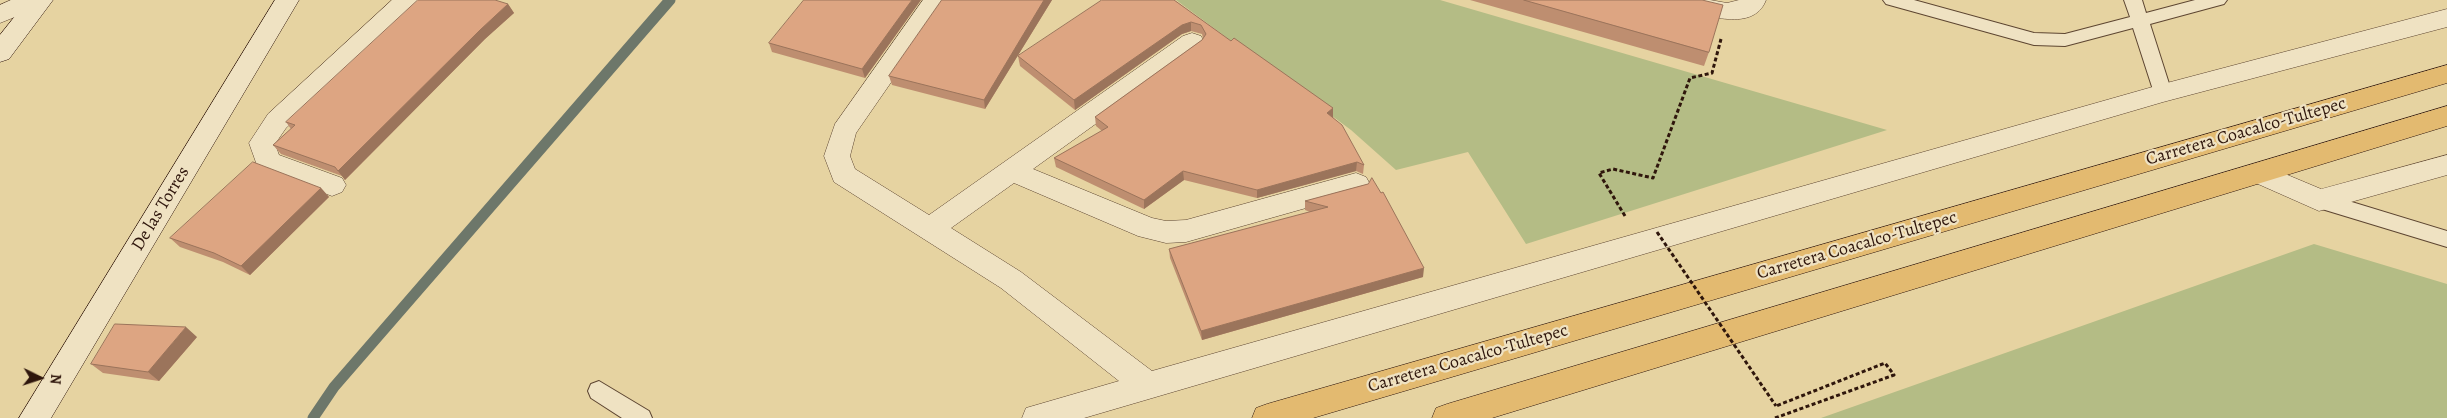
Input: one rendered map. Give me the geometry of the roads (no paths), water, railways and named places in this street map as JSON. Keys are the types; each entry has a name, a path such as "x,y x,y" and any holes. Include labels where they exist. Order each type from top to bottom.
{"main road":[{"name":"Carretera Coacalco-Tultepec","path":"1267,418 2447,74"},
{"path":"1447,418 2447,116"}],"street":[{"path":"0,14 33,0"},
{"path":"0,54 41,0"},
{"name":"De las Torres","path":"34,418 287,0"},
{"path":"332,185 267,162 262,144 277,121 407,0"},
{"path":"936,0 844,131 837,156 844,175 1011,280 1147,385"},
{"path":"1682,0 1741,8"},
{"path":"1037,418 2163,93 2447,18"},
{"path":"931,228 1192,42"},
{"path":"2259,173 2319,200 2447,165"},
{"path":"1011,171 1148,228 1166,232 1186,232 1356,184"}],"lane":[{"path":"1892,0 2034,39 2053,41 2065,40 2218,0"},
{"path":"2133,0 2163,93"},
{"path":"2319,200 2447,239"},
{"path":"599,391 641,418"}],"waterway":[{"path":"313,418 334,387 670,0"}]}
